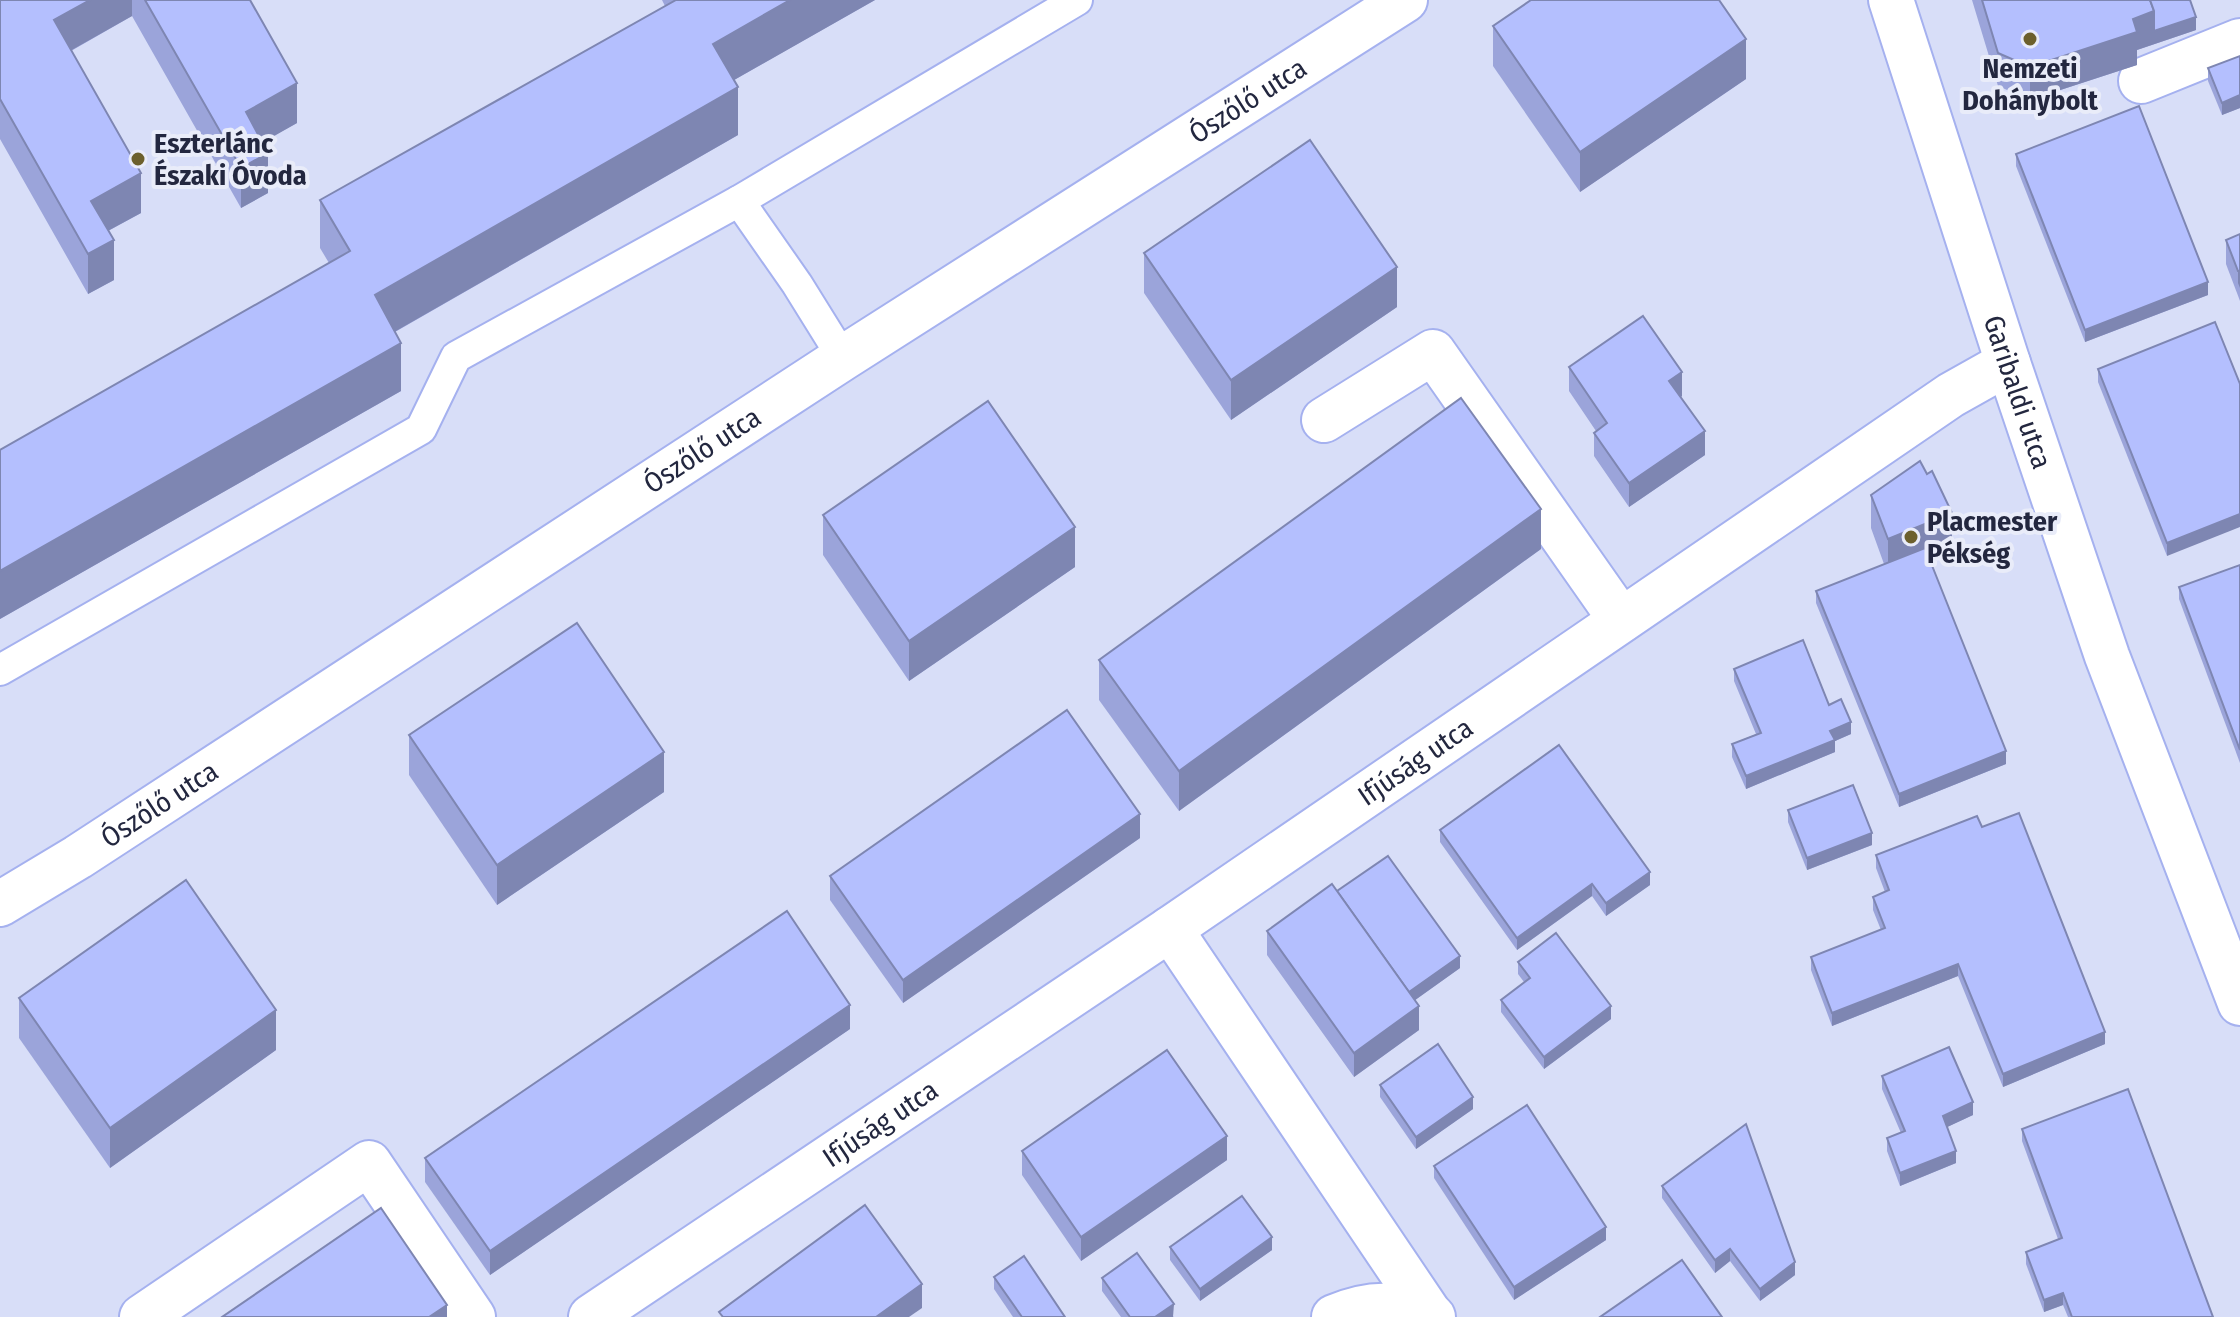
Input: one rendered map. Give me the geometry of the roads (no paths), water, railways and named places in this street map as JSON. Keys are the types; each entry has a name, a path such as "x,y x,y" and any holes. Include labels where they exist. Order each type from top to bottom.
{"street":[{"name":"Ószőlő utca","path":"0,904 78,857 843,358 1405,0"},
{"name":"Garibaldi utca","path":"1891,0 2107,656 2240,1003"},
{"path":"2141,81 2240,41"},
{"path":"1324,420 1433,352 1621,620"},
{"name":"Ifjúság utca","path":"591,1317 1170,929 1951,395 2008,363"},
{"path":"1170,929 1432,1316"},
{"path":"142,1317 369,1163 473,1317"},
{"path":"1334,1317 1358,1307 1397,1306 1432,1316"}],"lane":[{"path":"0,670 421,429 456,357 739,201 1077,0"},
{"path":"739,201 797,284 843,358"}],"place":[{"name":"Nemzeti Dohánybolt","path":"2030,39"},
{"name":"Eszterlánc Északi Óvoda","path":"138,159"},
{"name":"Placmester Pékség","path":"1911,537"}]}
